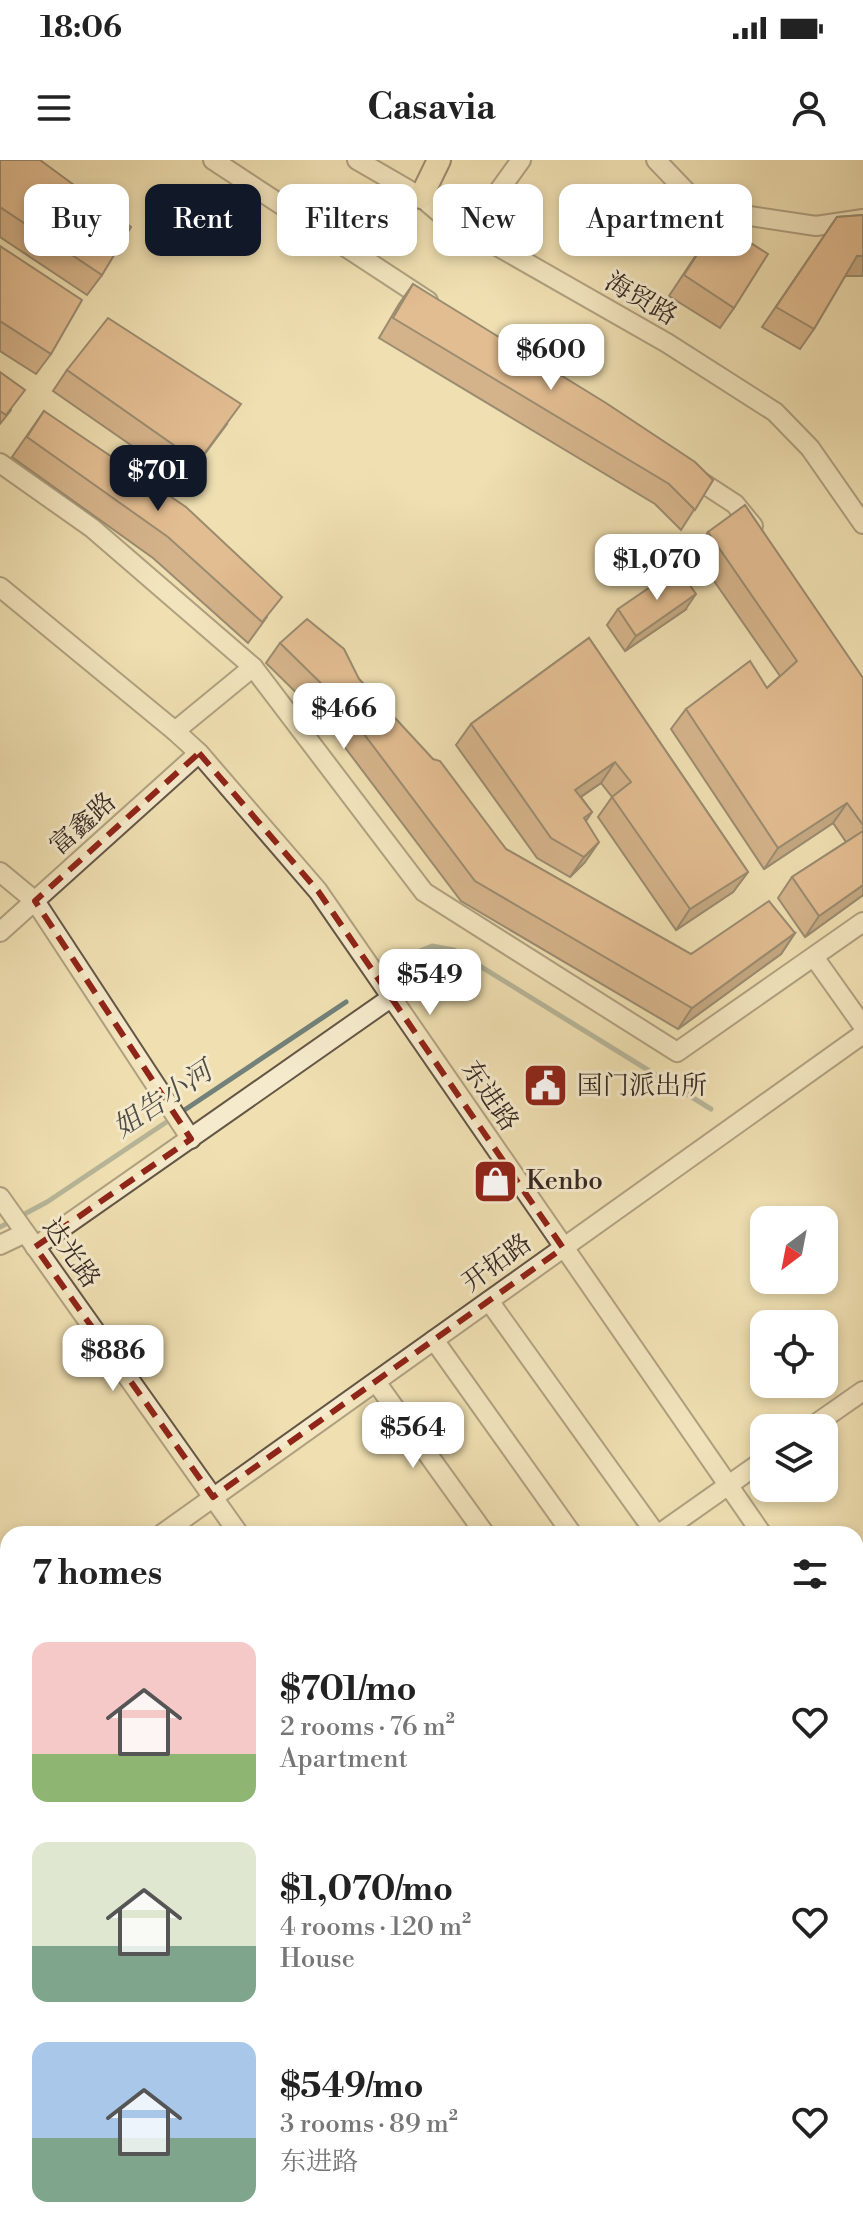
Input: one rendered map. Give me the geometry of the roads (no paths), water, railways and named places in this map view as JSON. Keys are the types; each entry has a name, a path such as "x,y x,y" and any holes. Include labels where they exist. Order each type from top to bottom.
{"main road":[{"path":"421,197 439,160"}],"street":[{"path":"213,160 443,311"},
{"name":"海贸路","path":"357,160 433,207"},
{"path":"504,184 521,160"},
{"path":"656,160 703,209 816,226 863,219"},
{"name":"海贸路","path":"514,256 667,343 775,412 810,448 863,524"},
{"path":"669,460 735,504 763,538"},
{"path":"0,463 92,528 253,667 424,892 677,1052 863,922"},
{"name":"东进路","path":"0,587 199,753 318,891 756,1526"},
{"path":"175,731 253,667"},
{"name":"富鑫路","path":"0,932 199,753"},
{"path":"0,872 35,901 186,1132"},
{"path":"814,957 863,1026"},
{"path":"0,1245 27,1236 392,997"},
{"name":"开拓路","path":"173,1526 863,1034"},
{"name":"达光路","path":"4,1204 233,1526"},
{"path":"489,1301 651,1526"},
{"path":"434,1340 566,1526"},
{"path":"376,1382 479,1526"},
{"path":"830,1414 863,1391"},
{"path":"669,1526 750,1470"}],"waterway":[{"name":"姐告小河","path":"415,953 432,946 454,950 711,1109"},
{"name":"姐告小河","path":"180,1113 346,1002"},
{"name":"姐告小河","path":"0,1227 47,1202 171,1119"}],"place":[{"name":"国门派出所","path":"546,1086"},
{"name":"Kenbo","path":"495,1181"}]}
